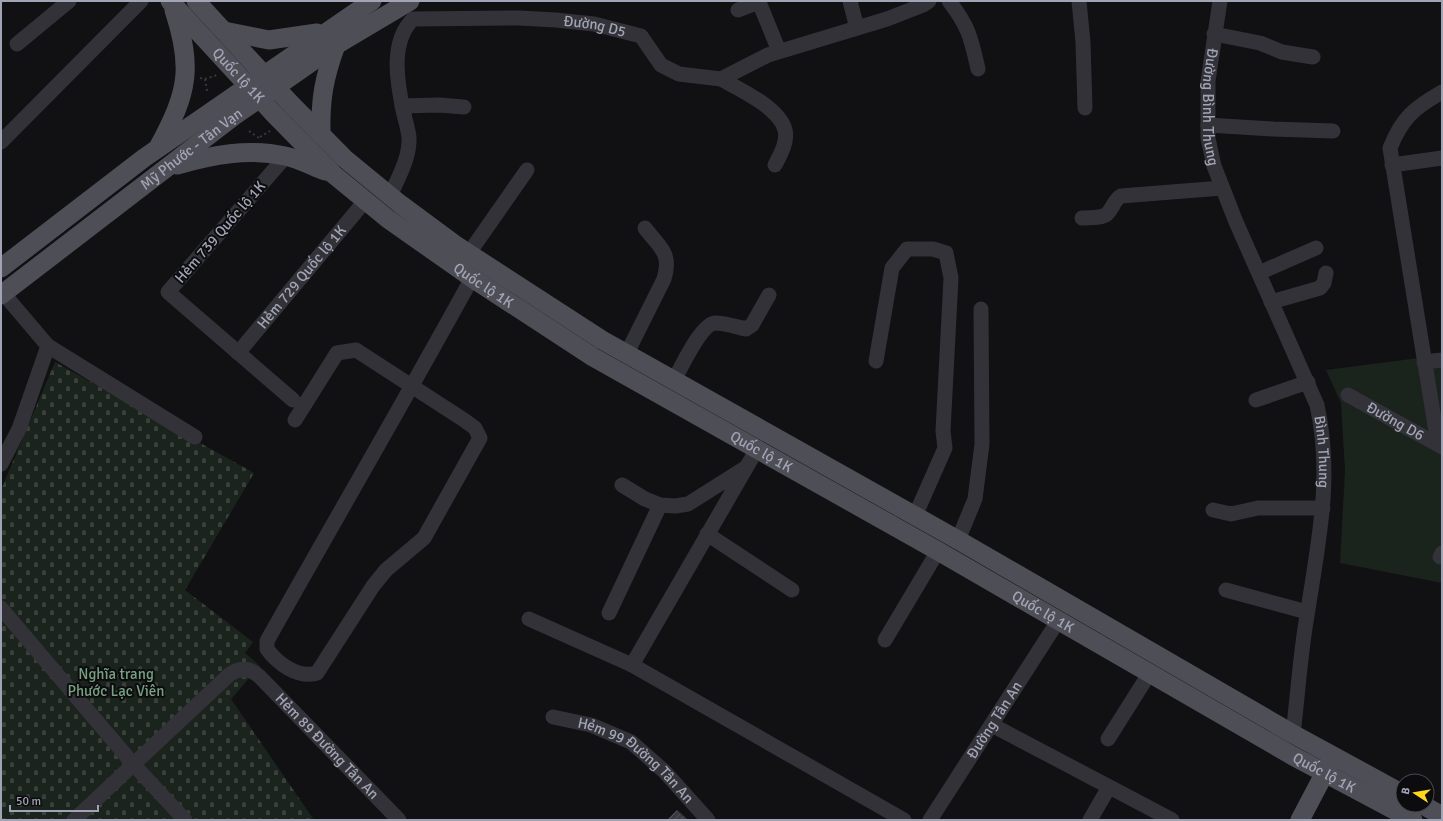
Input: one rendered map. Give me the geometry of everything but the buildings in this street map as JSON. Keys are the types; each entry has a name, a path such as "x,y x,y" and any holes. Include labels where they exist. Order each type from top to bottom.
{"main road":[{"name":"Quốc lộ 1K","path":"196,1 344,158 390,196 469,253 602,340 958,540 1293,734 1335,755 1395,789"},
{"name":"Mỹ Phước - Tân Vạn","path":"1,268 157,149 254,92 331,38 372,1"},
{"name":"Quốc lộ 1K","path":"171,2 254,92 333,174 388,220 472,278 593,357 938,551 1149,674 1294,756 1413,820"},
{"path":"157,149 179,104 185,81 186,56 182,34 171,2"},
{"name":"Mỹ Phước - Tân Vạn","path":"331,38 412,10"},
{"path":"224,31 270,40 294,38 331,38 320,110 321,135"},
{"name":"Mỹ Phước - Tân Vạn","path":"2,294 168,168 219,127 254,92"},
{"path":"168,168 205,157 243,152 286,156 333,174"},
{"path":"1058,621 1069,604"},
{"path":"1293,734 1294,756"},
{"path":"1300,820 1335,755"}],"street":[{"path":"17,44 69,1"},
{"path":"1,142 141,1"},
{"path":"390,196 406,160 409,137 398,78 398,45 412,10 419,1"},
{"path":"850,1 857,28"},
{"path":"721,79 779,51 857,28 923,5 929,1"},
{"path":"950,1 965,22 970,35 978,69"},
{"path":"1079,1 1083,42 1085,108"},
{"name":"Đường Bình Thung","path":"1220,1 1208,81 1208,138 1214,166 1222,188"},
{"path":"738,10 758,2 779,51"},
{"name":"Đường D5","path":"412,10 594,24 641,36 661,65 679,74 721,79"},
{"path":"1214,34 1260,43 1282,52 1313,57"},
{"path":"721,79 773,110 786,130 784,145 775,165"},
{"path":"1440,446 1424,362 1390,148 1397,131 1418,106 1442,92"},
{"path":"402,106 439,105 464,107"},
{"path":"1208,125 1273,129 1333,130"},
{"name":"Hẻm 739 Quốc lộ 1K","path":"286,156 168,292 293,400"},
{"path":"1392,165 1442,158"},
{"path":"469,253 527,170"},
{"path":"1082,218 1103,216 1108,214 1117,199 1121,196 1222,188"},
{"name":"Bình Thung","path":"1222,188 1271,302 1308,382 1317,405 1323,431 1323,508 1321,532 1307,612 1293,734"},
{"name":"Hẻm 729 Quốc lộ 1K","path":"238,353 365,201"},
{"path":"627,353 664,278 667,268 667,257 645,228"},
{"path":"1259,273 1316,248"},
{"path":"876,361 892,268 907,249 933,249 946,253 951,278 944,448 915,516"},
{"path":"1271,302 1320,288 1324,283 1326,274"},
{"path":"295,420 337,353 356,350 413,387 474,428 480,438 477,447 424,538 386,570 373,586 317,673 310,675 294,672 274,659 267,649 267,641 341,508 413,387 472,278"},
{"path":"2,294 48,346 195,437"},
{"path":"674,380 700,335 708,325 716,323 746,329 752,325 769,295"},
{"path":"958,540 975,498 982,444 981,309"},
{"path":"1,464 19,429 48,346"},
{"path":"1424,362 1442,360"},
{"path":"1256,400 1308,382"},
{"name":"Đường D6","path":"1348,395 1440,446"},
{"path":"632,666 756,449"},
{"path":"622,485 645,499 660,505 675,506 688,504 746,468"},
{"path":"609,613 660,505"},
{"path":"1212,510 1231,514 1258,508 1323,508"},
{"path":"707,534 792,590"},
{"path":"885,640 938,551"},
{"path":"1226,590 1307,612"},
{"path":"1,608 134,765 185,820"},
{"path":"528,619 632,666 904,820"},
{"name":"Đường Tân An","path":"938,818 992,725 1058,621"},
{"name":"Hẻm 89 Đường Tân An","path":"134,765 230,674 244,669 254,672 399,820"},
{"path":"1108,739 1149,674"},
{"name":"Hẻm 99 Đường Tân An","path":"553,718 591,725 631,742 664,771 708,820"},
{"path":"992,725 1172,820"},
{"path":"74,820 134,765"},
{"path":"1090,820 1108,787"}],"path":[{"path":"207,92 205,79 222,74"},
{"path":"259,138 272,130"},
{"path":"249,131 259,138"}],"green space":[{"path":"1442,355 1442,583 1340,563 1345,470 1341,403 1326,370"},
{"name":"Nghĩa trang Phước Lạc Viên","path":"55,362 254,473 185,590 253,642 245,653 260,666 231,699 314,820 1,820 1,490"}]}
